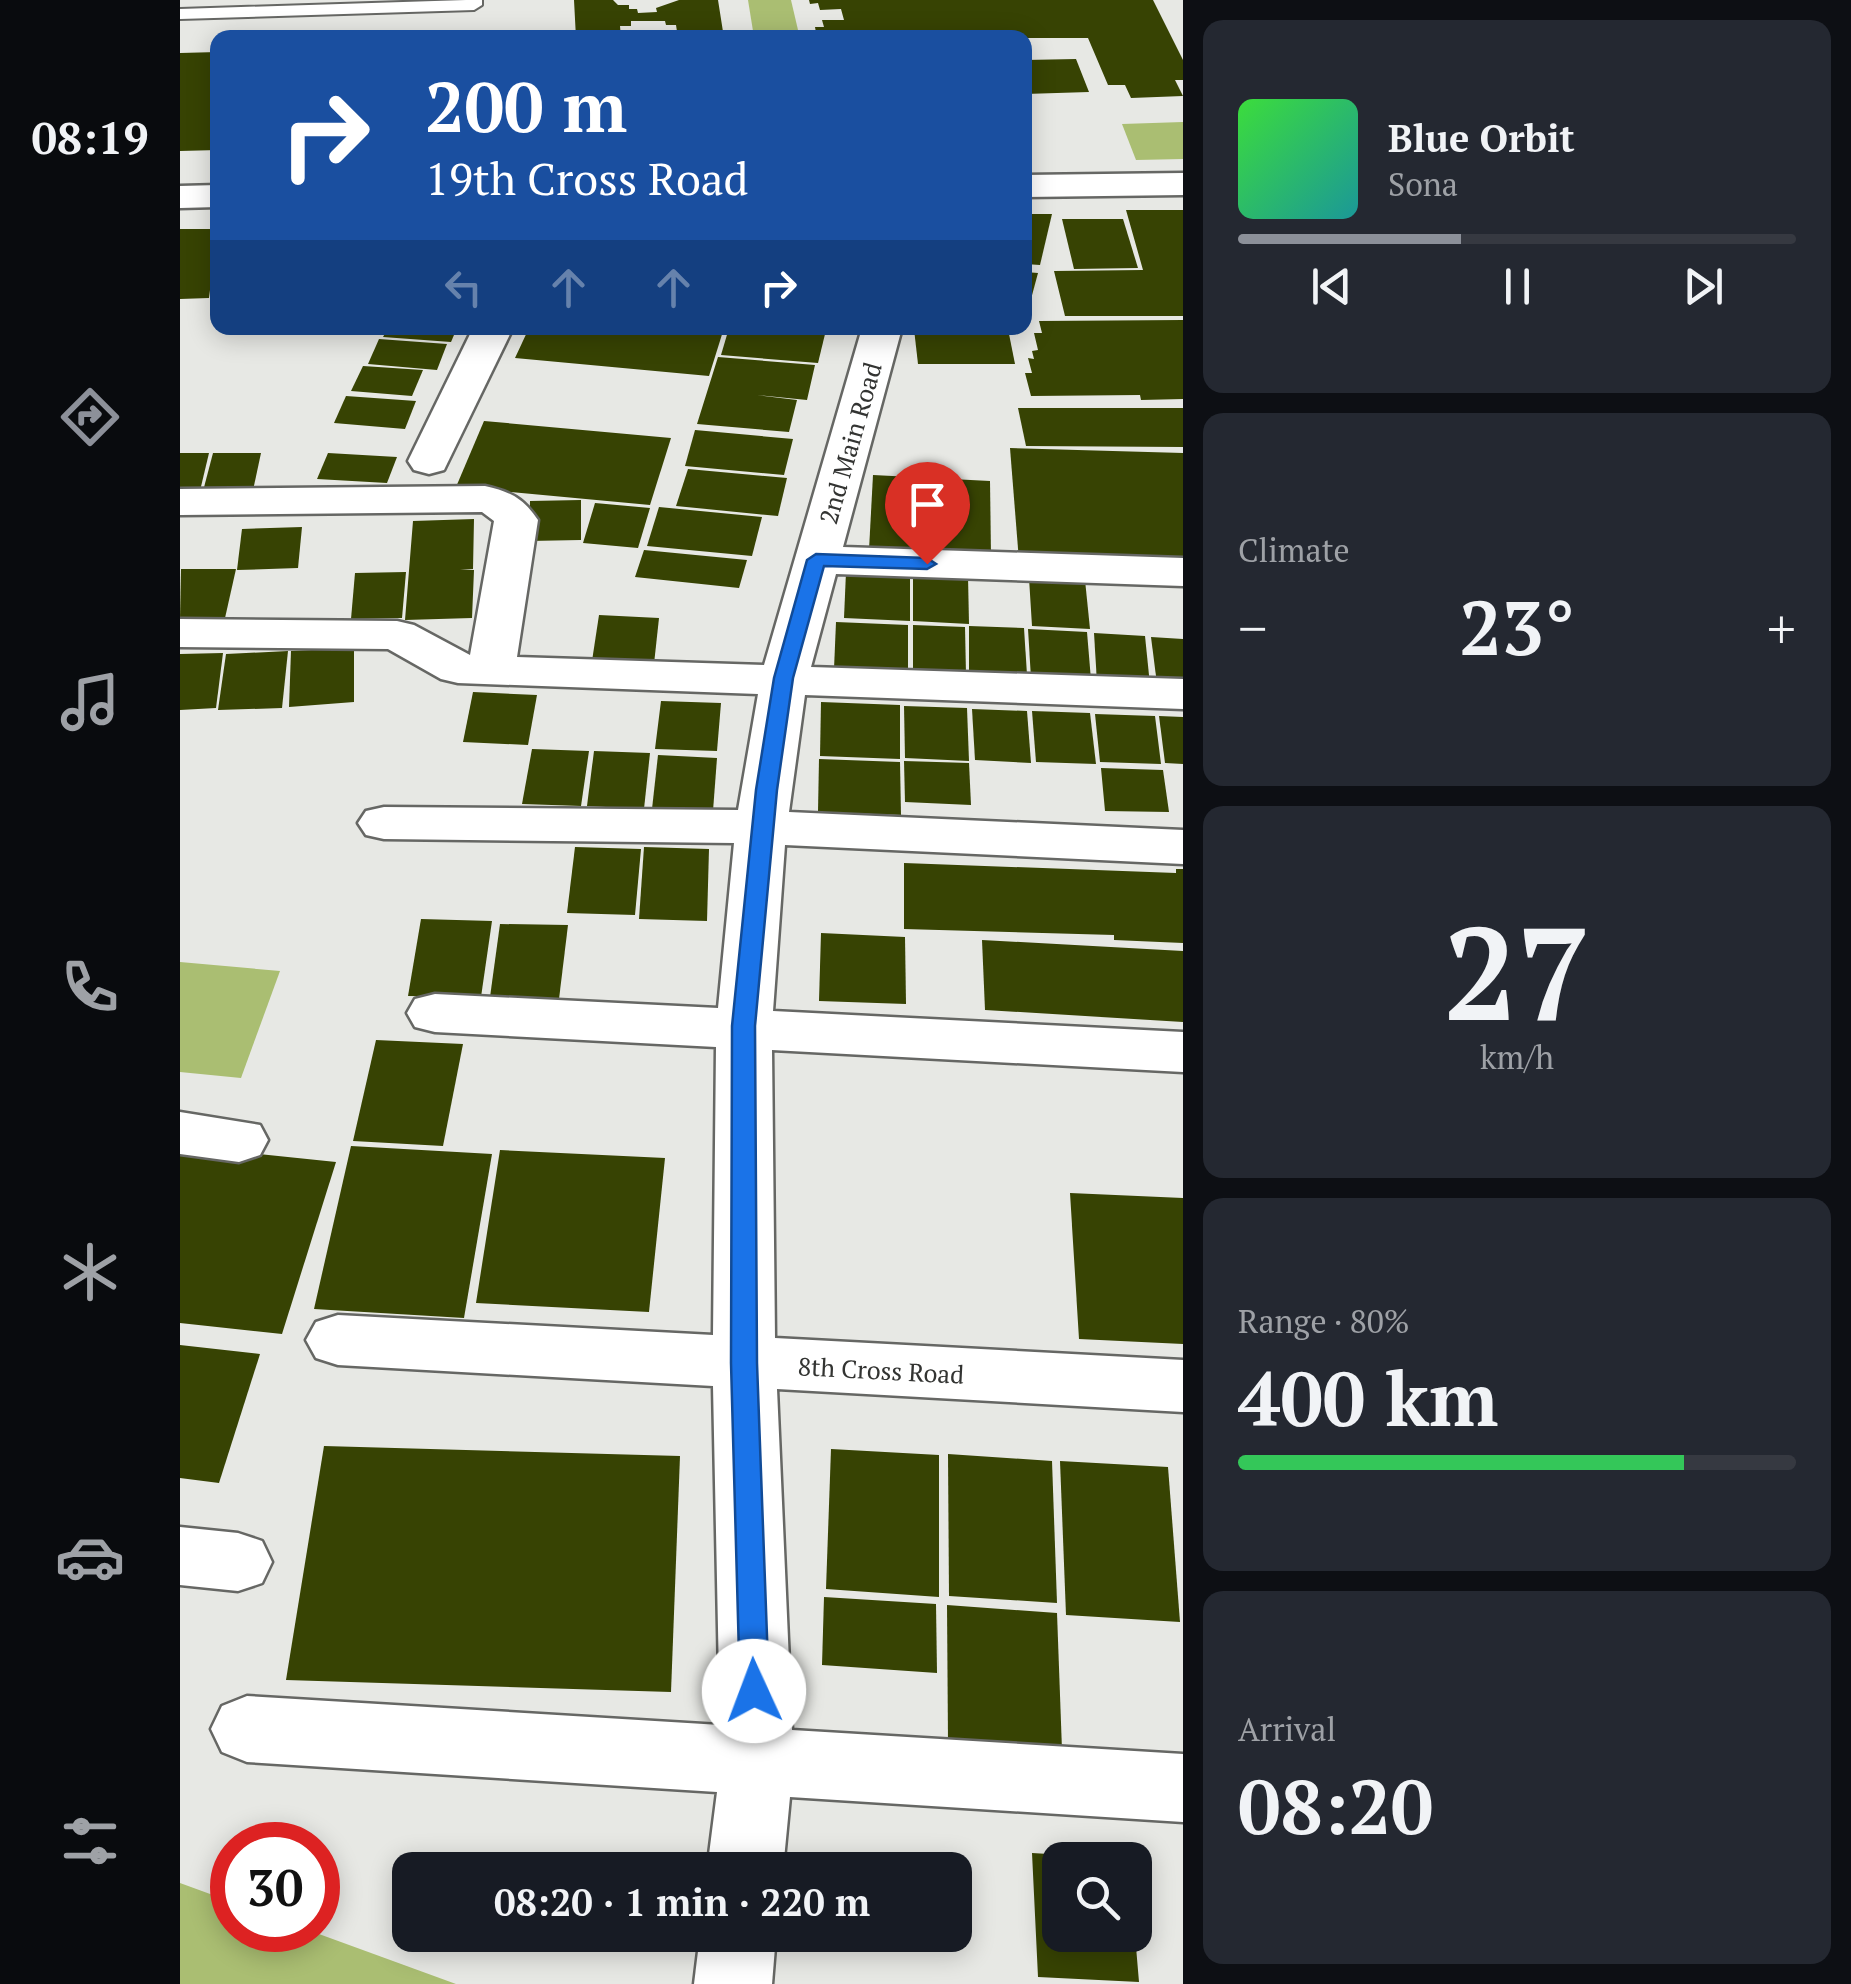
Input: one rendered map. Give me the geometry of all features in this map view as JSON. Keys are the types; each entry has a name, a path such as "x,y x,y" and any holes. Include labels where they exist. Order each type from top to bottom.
{"street":[{"path":"1032,186 1183,184"},
{"path":"180,197 210,196"},
{"path":"430,460 490,335"},
{"name":"2nd Main Road","path":"747,1852 757,1764 744,1363 744,1026 761,827 784,678 880,335"},
{"path":"180,502 485,499 504,505 516,520 490,670"},
{"path":"816,560 1183,572"},
{"path":"180,633 397,635 458,669 1183,694"},
{"path":"384,823 761,827 1183,847"},
{"path":"435,1013 744,1026 1183,1052"},
{"path":"180,1133 240,1140"},
{"name":"8th Cross Road","path":"338,1340 1183,1386"},
{"path":"247,1729 1183,1788"},
{"path":"733,1984 736,1952"}],"lane":[{"path":"180,14 474,5 474,0"}],"green space":[{"path":"748,0 791,0 798,30 753,30"},
{"path":"1183,122 1183,159 1136,160 1122,124"},
{"path":"180,962 280,971 241,1078 180,1072"},
{"path":"180,1883 210,1894 210,1952 340,1952 340,1942 456,1984 180,1984"}],"building":[{"path":"574,0 613,0 637,9 638,13 657,12 656,8 679,0 718,0 723,30 677,30 676,25 666,25 665,21 631,21 631,26 620,26 620,30 576,30"},
{"path":"809,0 1153,0 1183,60 1183,80 1175,80 1183,96 1131,98 1125,85 1108,85 1088,38 1032,38 1032,30 816,30 815,27 824,27 822,20 844,20 841,9 820,10 818,3 810,4"},
{"path":"210,52 210,150 180,151 180,53"},
{"path":"1076,59 1089,92 1032,94 1032,60"},
{"path":"1126,210 1183,210 1183,316 1065,316 1054,271 1143,270"},
{"path":"1032,214 1052,214 1040,265 1032,264"},
{"path":"1062,219 1123,219 1138,268 1074,269"},
{"path":"180,229 210,229 209,298 180,299"},
{"path":"1032,273 1038,273 1032,295"},
{"path":"1183,320 1183,399 1141,400 1140,395 1031,396 1025,373 1032,373 1028,358 1034,359 1032,351 1038,350 1034,333 1042,333 1039,321"},
{"path":"384,335 454,335 451,342"},
{"path":"526,335 722,335 709,376 515,358"},
{"path":"727,335 825,335 818,363 721,355"},
{"path":"915,335 1009,335 1015,364 918,364"},
{"path":"379,339 447,344 437,370 368,364"},
{"path":"718,357 815,365 807,400 757,395 797,400 789,432 697,424"},
{"path":"363,366 423,370 412,396 351,391"},
{"path":"346,396 416,401 405,429 334,423"},
{"path":"1018,408 1183,408 1183,447 1026,446"},
{"path":"484,421 671,438 650,505 456,487"},
{"path":"695,430 793,439 784,475 685,466"},
{"path":"1010,448 1183,453 1183,566 1019,561"},
{"path":"180,453 209,453 199,495 180,495"},
{"path":"213,453 261,453 252,495 202,495"},
{"path":"328,453 397,457 387,483 317,479"},
{"path":"688,469 787,478 778,516 676,506"},
{"path":"873,475 990,481 991,555 869,550"},
{"path":"581,500 581,540 529,541 530,501"},
{"path":"595,503 650,508 638,548 583,543"},
{"path":"659,507 762,517 752,556 647,546"},
{"path":"474,519 473,569 460,569 474,570 472,618 405,620 413,521"},
{"path":"302,527 298,568 237,570 242,529"},
{"path":"644,550 747,560 739,588 635,577"},
{"path":"181,569 236,569 225,618 180,618"},
{"path":"406,572 402,618 351,619 355,573"},
{"path":"846,572 910,574 910,621 844,618"},
{"path":"913,574 968,576 969,624 913,621"},
{"path":"1029,578 1085,580 1090,629 1032,626"},
{"path":"599,615 659,618 654,664 592,661"},
{"path":"836,622 908,625 908,673 834,669"},
{"path":"913,625 965,627 966,675 913,673"},
{"path":"969,626 1024,628 1027,675 969,673"},
{"path":"1028,629 1087,632 1091,680 1031,678"},
{"path":"1094,633 1145,636 1150,685 1097,683"},
{"path":"1151,637 1183,639 1183,685 1157,684"},
{"path":"354,648 354,702 289,707 291,651"},
{"path":"288,651 282,708 218,710 226,654"},
{"path":"223,653 216,708 180,710 180,654"},
{"path":"473,692 537,695 528,745 463,742"},
{"path":"661,701 721,703 717,751 655,749"},
{"path":"821,702 900,705 900,759 820,756"},
{"path":"904,706 967,708 969,761 905,758"},
{"path":"972,709 1027,711 1031,763 975,760"},
{"path":"1032,711 1090,713 1096,764 1036,762"},
{"path":"1095,714 1155,716 1161,764 1100,762"},
{"path":"1159,716 1183,717 1183,764 1165,763"},
{"path":"532,749 589,751 581,806 522,804"},
{"path":"594,751 650,753 644,809 587,806"},
{"path":"658,755 717,758 713,811 652,809"},
{"path":"819,759 900,762 901,815 818,812"},
{"path":"904,761 969,763 971,805 905,802"},
{"path":"1101,768 1163,770 1169,812 1105,811"},
{"path":"575,847 641,849 635,915 567,913"},
{"path":"644,847 709,849 707,921 639,919"},
{"path":"904,863 1176,873 1176,869 1183,869 1183,943 1114,940 1114,935 904,929"},
{"path":"421,919 492,921 481,997 408,996"},
{"path":"500,924 568,925 559,999 490,997"},
{"path":"821,933 905,937 906,1004 819,1001"},
{"path":"982,940 1183,951 1183,1022 985,1010"},
{"path":"376,1040 463,1044 443,1146 353,1141"},
{"path":"180,1146 336,1162 282,1334 180,1323"},
{"path":"351,1146 492,1154 464,1318 314,1309"},
{"path":"500,1150 665,1158 649,1312 476,1303"},
{"path":"1070,1193 1183,1198 1183,1344 1079,1339"},
{"path":"180,1345 260,1354 219,1483 180,1478"},
{"path":"324,1446 680,1456 671,1692 286,1680"},
{"path":"831,1449 939,1455 939,1597 826,1589"},
{"path":"948,1454 1052,1461 1057,1603 949,1596"},
{"path":"1060,1461 1168,1467 1180,1622 1066,1615"},
{"path":"824,1597 936,1604 937,1673 822,1665"},
{"path":"947,1605 1057,1613 1062,1750 948,1742"},
{"path":"1032,1853 1042,1854 1042,1952 1136,1952 1139,1982 1038,1977"}],"route":[{"path":"754,1691 744,1363 744,1026 766,790 784,678 816,560 927,564"}]}
